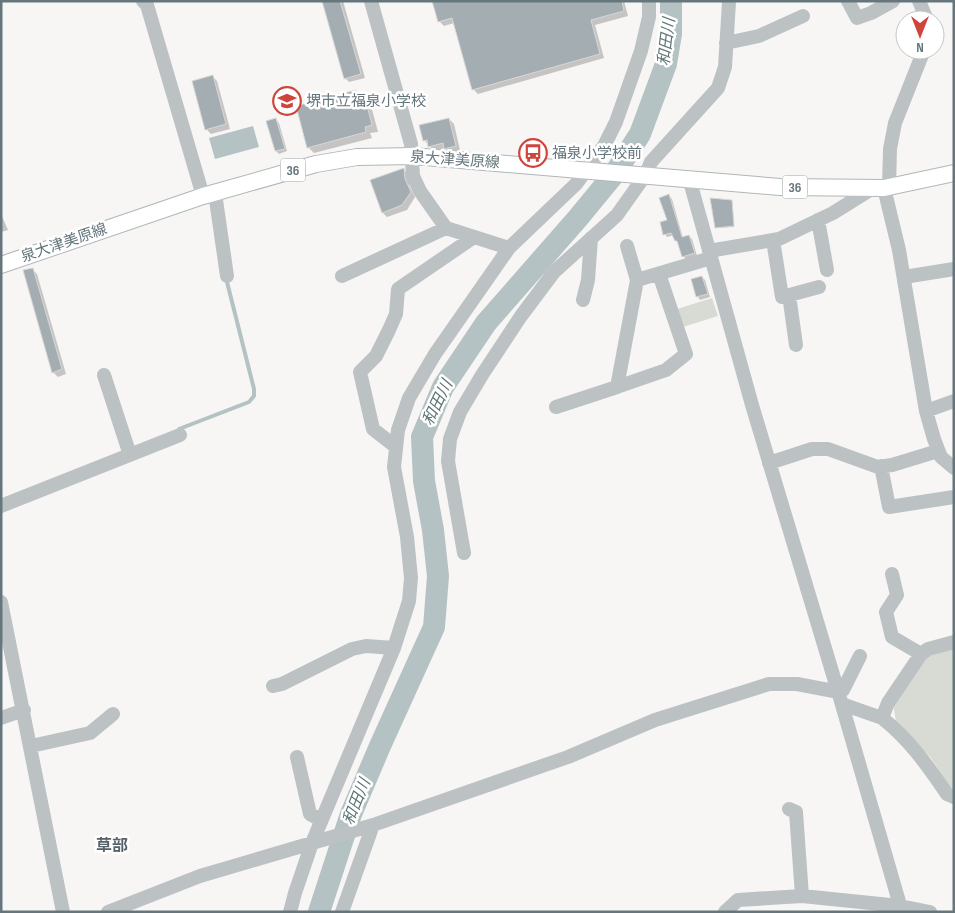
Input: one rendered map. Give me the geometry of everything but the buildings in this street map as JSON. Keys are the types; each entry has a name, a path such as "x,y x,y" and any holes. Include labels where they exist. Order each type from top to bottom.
{"main road":[{"name":"泉大津美原線","path":"1,264 209,195 316,164 357,157 412,156 780,187 882,187 954,173"}],"street":[{"path":"143,1 147,5 209,195 227,276"},
{"path":"371,1 411,144 413,176 420,191 446,228 509,248"},
{"path":"290,912 312,842 394,648 409,601 411,578 407,537 394,467 398,430 413,391 435,354 509,248 592,171 616,122 641,51 649,17 649,1"},
{"path":"848,1 857,18 871,13 892,1"},
{"path":"464,553 448,461 450,439 460,412 521,316 554,272 617,215 641,174 718,88 725,67 729,2"},
{"path":"726,43 758,36 803,16"},
{"path":"920,60 895,123 882,187 899,250 926,411 938,451 954,468"},
{"path":"689,178 770,463 901,909"},
{"path":"637,280 659,274 710,254 779,239 834,213 882,187"},
{"path":"818,220 827,270"},
{"path":"342,276 446,228"},
{"path":"396,447 373,429 360,372 376,356 389,330 396,314 398,289 474,237"},
{"path":"584,300 588,280 591,238"},
{"path":"773,240 782,297 819,287"},
{"path":"617,387 637,280 627,246"},
{"path":"904,277 954,270"},
{"path":"556,407 666,370 686,354 659,274"},
{"path":"789,295 796,345"},
{"path":"104,375 130,455"},
{"path":"926,411 954,401"},
{"path":"1,506 180,434"},
{"path":"770,463 812,449 828,449 881,466 892,465 938,451"},
{"path":"881,466 889,507 954,497"},
{"path":"892,574 897,595 886,612 892,637 921,654"},
{"path":"1,602 63,912"},
{"path":"882,718 888,703 921,654 928,649 954,642"},
{"path":"273,686 282,684 352,648 366,646 394,648"},
{"path":"840,698 860,656"},
{"path":"108,912 200,876 370,826 568,757 655,720 770,684 797,684 840,698 882,718 895,728 921,756 947,794 954,797"},
{"path":"1,718 24,710"},
{"path":"31,746 90,733 113,714"},
{"path":"297,757 310,814 321,820"},
{"path":"789,809 796,812 802,896"},
{"path":"342,912 370,826"},
{"path":"725,912 738,900 802,896 930,912"}],"shaded area":[{"path":"253,126 259,147 215,159 209,138"},
{"path":"712,298 718,316 683,327 677,309"},
{"path":"954,647 954,790 931,758 896,721 893,704 924,658"}],"waterway":[{"name":"和田川","path":"319,912 351,814 434,627 438,576 433,530 424,481 422,437 443,387 486,323 615,173 640,134 666,64 671,34 671,1"},
{"path":"179,429 249,402 254,396 254,389 227,282"}],"place":[{"name":"堺市立福泉小学校","path":"287,101"},
{"name":"福泉小学校前","path":"533,153"}],"district":[{"name":"草部","path":"112,846"}]}
